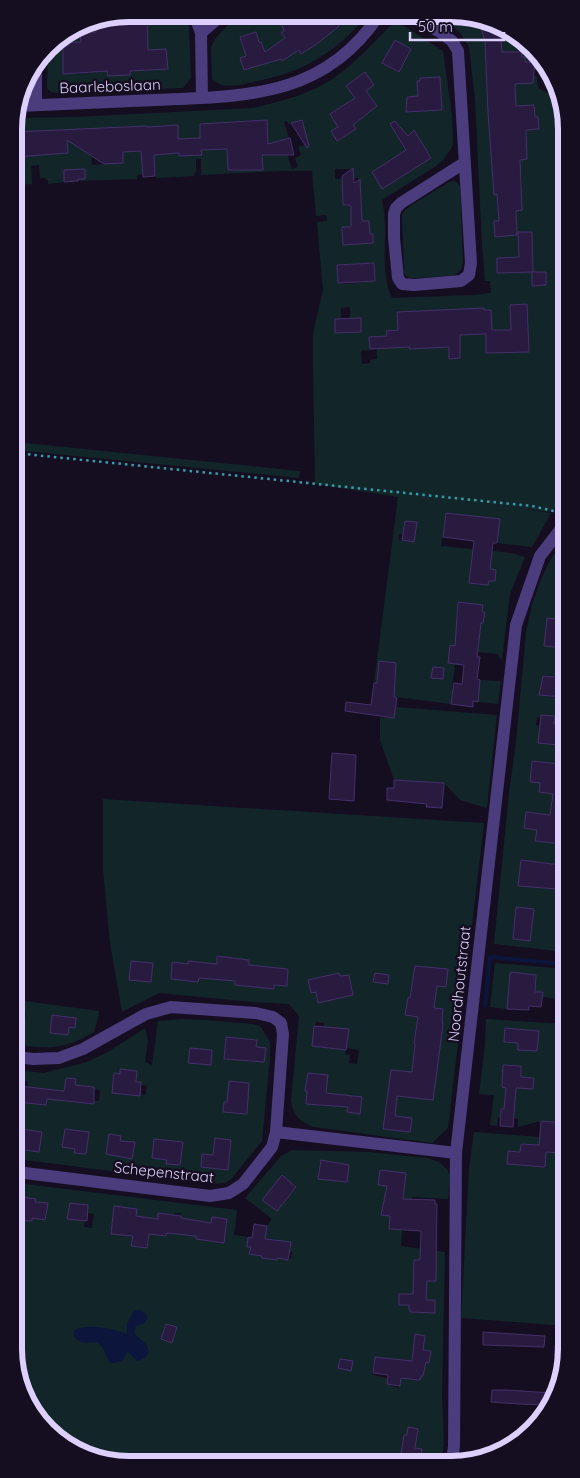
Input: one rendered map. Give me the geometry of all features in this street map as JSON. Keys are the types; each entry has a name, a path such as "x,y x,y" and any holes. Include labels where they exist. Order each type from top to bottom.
{"street":[{"name":"Baarleboslaan","path":"25,106 202,98 253,94 284,87 332,64 352,48 373,22"},
{"path":"422,22 452,41 458,51 471,263 469,275 461,281 414,285 402,284 398,278 394,238 394,214 396,208 464,163"},
{"path":"197,23 201,33 202,98"},
{"path":"201,33 213,23"},
{"path":"36,78 36,105"},
{"name":"Noordhoutstraat","path":"453,1456 456,1153 516,625 540,556 558,533"},
{"name":"Schepenstraat","path":"22,1058 59,1058 84,1049 146,1014 171,1008 256,1013 273,1017 281,1023 283,1034 276,1132 272,1147 243,1184 229,1193 210,1196 22,1173"},
{"path":"276,1132 456,1153"}],"path":[{"path":"23,454 532,506 558,512"}],"green space":[{"path":"309,22 322,39 339,26 336,22 361,22 344,40 305,66 274,77 240,85 222,85 212,79 211,48 215,39 230,23","holes":["256,32 259,42 261,42 263,47 260,48 265,64 244,70 240,58 246,56 240,38","281,33 308,49 301,54 299,50 282,61 277,53 285,38"]},
{"path":"447,22 480,27 483,34 491,31 516,45 533,62 530,62 530,67 526,67 526,71 530,72 530,76 519,77 520,83 533,83 533,76 537,76 538,88 551,95 557,116 558,505 550,512 515,508 551,513 532,547 497,543 499,519 446,513 441,546 512,553 525,557 510,594 502,659 499,658 498,654 478,652 479,640 456,638 455,646 450,646 450,653 456,654 451,704 372,694 374,687 384,688 385,684 395,684 395,679 378,677 377,683 374,683 398,497 315,484 313,333 323,290 317,222 327,221 326,215 316,216 312,171 201,175 201,159 196,159 196,172 194,176 156,178 154,163 142,163 143,174 137,175 137,179 78,181 77,172 64,172 64,182 48,184 48,180 40,178 39,165 31,166 32,184 23,185 23,157 31,156 32,152 31,132 23,132 23,118 254,108 275,103 306,93 325,84 363,54 389,27 395,24 404,26 443,51 452,116 453,140 452,147 444,159 436,166 382,200 388,286 392,298 491,293 490,281 485,281 475,99 469,47 461,34","holes":["395,40 411,49 398,72 383,63","486,48 501,48 502,55 515,54 520,56 519,52 521,52 522,57 525,58 525,62 522,62 522,70 486,71","365,73 374,85 366,91 377,106 365,115 353,100 355,98 346,86","440,77 442,110 408,112 406,110 407,97 418,96 417,81 420,81 420,78","506,85 507,91 515,91 516,97 507,98 508,111 488,113 487,86","534,105 539,129 525,130 524,106","342,106 356,129 338,141 331,131 338,127 330,114","267,120 268,141 255,142 255,148 242,149 242,154 236,154 234,137 241,136 241,121","302,120 308,144 298,147 301,155 295,158 298,167 292,169 286,151 290,149 284,122 287,121 288,124","493,120 504,120 505,126 511,126 511,133 520,132 520,139 526,139 527,148 514,149 513,152 491,154 490,127 493,127","226,123 227,146 219,146 219,149 201,150 200,124","147,126 148,151 122,152 121,127","162,126 177,126 178,139 185,139 186,155 179,156 179,153 163,154","106,128 108,164 92,165 91,152 86,153 84,151 82,129","67,130 68,153 44,153 43,141 47,141 46,131","414,131 430,158 416,166 400,140","394,158 405,174 382,188 372,172","513,167 514,170 521,170 522,190 515,191 515,201 503,202 502,194 494,194 492,168","335,169 353,169 354,178 359,178 361,204 357,204 357,206 343,205 342,179 335,179","516,208 517,235 495,237 494,222 499,221 498,209","369,221 370,234 373,234 373,243 343,245 342,227 351,227 351,222","519,249 532,249 533,272 497,273 497,258 519,257","374,263 375,281 338,283 337,265","510,305 527,305 529,351 505,352 504,330 511,330","350,307 350,319 361,318 361,332 336,333 335,320 341,319 341,308","484,308 484,310 491,310 492,328 478,325 479,331 471,332 471,335 463,335 461,310","448,310 450,347 424,348 423,330 429,330 428,311","410,311 411,347 388,348 387,331 398,330 397,312","376,337 377,359 370,360 370,363 362,364 361,351 370,350 369,338","405,521 417,522 414,542 399,540 399,534 403,534","472,556 491,558 490,569 496,570 495,581 489,581 488,585 469,583","458,602 483,605 482,612 485,612 483,623 478,623 477,628 457,626"]},
{"path":"188,23 191,78 183,88 57,93 51,92 47,88 48,61 59,49 63,46 63,74 89,73 72,47 72,42 68,42 90,30 96,31 119,24 118,24","holes":["157,49 166,49 168,69 146,70 145,56 157,51"]},
{"path":"451,181 455,181 460,186 462,267 452,276 410,278 404,272 402,215 410,206"},
{"path":"23,443 300,471 299,478 23,451"},
{"path":"558,548 558,677 543,675 539,695 558,696 558,725 554,724 555,716 541,715 541,717 537,717 536,725 540,726 538,743 557,745 557,764 532,762 531,770 536,770 535,774 531,773 530,782 540,783 539,792 557,794 557,825 550,815 527,812 525,828 537,828 536,841 557,843 557,865 521,860 518,886 557,889 557,886 557,951 494,944 526,633 532,605 541,579","holes":["516,907 534,909 530,941 513,939"]},
{"path":"480,680 501,681 498,704 478,702"},
{"path":"396,707 497,715 487,808 460,800 444,783 394,780 380,740 380,718 394,717"},
{"path":"103,799 484,823 448,1128 432,1143 314,1127 304,1123 296,1115 291,1101 299,1016 289,1004 159,993 122,1012 110,943 103,869","holes":["218,956 249,960 247,986 235,985 236,981 216,979","131,961 153,963 151,982 129,980","188,961 200,962 198,982 171,979 172,962 188,964","415,966 448,970 413,982","266,967 288,969 287,986 274,985 273,989 264,988","339,973 340,976 349,975 353,995 316,992 308,980","408,998 435,1001 434,1008 443,1009 441,1020 406,1015","316,1022 324,1023 324,1027 348,1029 347,1048 359,1050 357,1064 349,1063 350,1055 345,1054 346,1050 312,1046","308,1073 328,1075 326,1092 333,1094 332,1105 306,1104 307,1091 305,1091","385,1112 395,1113 395,1116 412,1118 410,1132 383,1129"]},
{"path":"495,963 557,968 557,999 542,997 543,992 535,992 536,975 512,972 510,974 507,1009 490,1007"},
{"path":"22,1001 99,1011 94,1032 69,1044 47,1047 22,1046 22,1032 26,1013 22,1013","holes":["52,1016 75,1028 69,1027 67,1035 50,1033"]},
{"path":"486,1019 557,1024 557,1122 541,1121 518,1127 518,1119 514,1118 515,1102 505,1101 504,1109 501,1109 500,1117 498,1117 497,1126 490,1125 494,1095 479,1094","holes":["505,1029 539,1031 537,1051 518,1050 518,1043 504,1042","503,1065 521,1066 521,1077 533,1078 533,1089 502,1087"]},
{"path":"206,1020 260,1026 270,1042 262,1141 231,1179 225,1183 212,1184 22,1160 22,1103 46,1105 48,1090 27,1087 28,1082 22,1081 22,1071 44,1073 87,1062 108,1052 145,1028 148,1040 145,1062 152,1065 158,1021","holes":["226,1037 257,1040 255,1062 224,1059","121,1069 137,1071 136,1082 141,1082 141,1085 147,1086 145,1095 140,1094 140,1096 128,1095 118,1090","66,1078 76,1079 75,1085 94,1087 94,1089 100,1090 99,1101 93,1101 92,1104 63,1101","229,1081 249,1083 246,1101 248,1101 247,1114 223,1112 224,1102 227,1102","215,1138 231,1140 228,1170 201,1167 202,1154 213,1155","154,1139 183,1142 180,1165 167,1164 167,1160 152,1158"]},
{"path":"474,1132 539,1137 540,1133 557,1134 557,1139 541,1138 540,1145 521,1144 520,1152 508,1151 507,1164 544,1167 546,1147 557,1153 557,1325 461,1318 469,1169"},
{"path":"292,1150 369,1152 427,1158 439,1162 447,1169 450,1176 448,1199 412,1197 411,1209 389,1229 402,1230 401,1246 445,1252 442,1395 444,1439 442,1456 421,1456 422,1450 415,1448 418,1429 408,1427 407,1435 404,1435 403,1440 406,1440 401,1456 130,1456 95,1450 82,1444 64,1433 45,1414 31,1389 23,1362 22,1220 31,1221 32,1218 45,1220 48,1203 35,1202 35,1199 22,1197 22,1184 237,1210 234,1235 248,1237 247,1247 251,1247 250,1254 277,1260 278,1258 291,1259 292,1252 289,1252 291,1242 280,1241 279,1245 265,1239 267,1226 272,1219 245,1198 281,1156","holes":["321,1161 349,1165 346,1182 319,1179","282,1175 296,1187 277,1211 262,1200","70,1203 88,1205 87,1213 94,1214 92,1228 84,1227 85,1221 68,1219","158,1213 174,1215 175,1213 181,1213 179,1234 167,1233 166,1236 150,1234 152,1219 158,1219","212,1217 227,1219 224,1243 196,1239 199,1221 211,1223","399,1294 426,1297 426,1300 434,1300 435,1313 411,1312 409,1309 410,1305 399,1305","415,1335 425,1336 423,1350 431,1351 429,1363 426,1362 423,1376 421,1376 420,1380 401,1378 399,1388 387,1384 388,1378 372,1375 375,1357 411,1362"]}],"water":[{"path":"134,1310 146,1313 147,1318 144,1323 137,1325 135,1329 135,1334 146,1344 149,1351 142,1360 137,1361 128,1352 122,1361 110,1363 100,1345 94,1342 84,1343 74,1337 74,1331 85,1327 108,1328 127,1334 127,1324"}],"building":[{"path":"336,22 339,26 301,54 299,50 282,61 281,59 244,70 240,58 246,56 240,37 256,32 265,52 285,38 281,33 284,31 281,23"},
{"path":"147,23 148,50 166,49 168,69 130,71 130,75 108,76 107,71 63,74 63,46 67,43 81,42 80,35 96,32 96,28 102,26"},
{"path":"481,27 500,35 502,52 521,52 522,57 525,57 525,62 535,64 533,83 515,84 516,106 534,105 539,129 526,130 527,159 520,160 522,210 516,211 517,235 495,237 494,221 499,221 497,194 494,195 485,41"},
{"path":"395,40 411,49 399,72 382,63"},
{"path":"365,72 374,85 366,91 377,106 353,125 356,129 337,141 331,131 338,127 330,114 355,98 346,86"},
{"path":"440,77 442,110 406,112 407,97 418,96 417,81 420,81 420,78"},
{"path":"267,120 268,144 290,138 294,155 262,155 263,170 228,170 227,149 201,150 202,155 179,156 179,153 154,155 155,176 143,177 141,151 123,152 123,163 104,164 67,140 68,153 23,156 23,132 178,125 178,139 200,138 200,124"},
{"path":"302,120 309,146 307,148 291,123"},
{"path":"395,121 408,136 414,130 431,158 382,189 372,172 406,150 390,124"},
{"path":"353,168 354,183 360,179 362,221 369,221 370,234 373,234 373,243 343,245 342,227 351,227 351,206 343,205 342,176"},
{"path":"85,169 85,179 64,182 64,170"},
{"path":"518,232 532,232 533,272 497,273 497,258 519,257"},
{"path":"374,263 375,281 338,283 337,265"},
{"path":"532,272 546,272 546,285 532,286"},
{"path":"527,304 529,352 486,353 486,334 460,335 460,358 449,359 449,347 370,349 369,337 387,336 386,331 398,330 397,312 484,308 484,310 491,310 492,330 511,330 510,305"},
{"path":"361,318 361,332 335,333 335,319"},
{"path":"446,513 500,519 497,543 493,543 490,569 496,570 495,581 489,581 488,585 469,583 474,541 443,537"},
{"path":"405,521 417,522 414,542 402,540"},
{"path":"458,602 483,605 482,612 485,612 483,623 481,623 477,657 480,657 477,679 480,680 478,702 473,701 473,707 451,704 454,683 462,684 464,665 448,663 450,645 455,646"},
{"path":"547,618 558,619 558,647 544,646"},
{"path":"379,661 396,663 394,697 397,698 394,718 345,711 346,702 371,705 374,683 377,683"},
{"path":"433,667 444,668 443,679 431,678"},
{"path":"543,676 558,677 558,696 539,695"},
{"path":"541,715 555,716 554,724 558,725 557,745 538,743"},
{"path":"332,753 356,755 354,801 329,799"},
{"path":"532,761 557,764 557,843 535,841 537,830 524,828 526,812 550,815 553,794 539,792 540,783 530,782"},
{"path":"394,780 444,783 442,808 426,807 427,804 387,800 387,788 394,788"},
{"path":"521,860 557,865 557,889 518,886"},
{"path":"516,907 534,909 530,941 513,939"},
{"path":"217,956 249,960 249,965 288,969 287,986 274,985 274,989 235,985 235,981 199,978 198,982 171,979 172,962 188,964 188,961 217,964"},
{"path":"131,961 153,963 151,982 129,980"},
{"path":"415,966 448,969 446,987 437,986 434,1008 443,1009 443,1025 433,1100 397,1096 395,1116 412,1118 410,1132 383,1129 391,1070 412,1072 418,1017 405,1015"},
{"path":"511,972 536,975 535,992 543,992 541,1007 529,1006 529,1010 507,1009"},
{"path":"339,973 340,976 349,975 353,995 318,1003 316,992 311,993 308,980"},
{"path":"375,973 389,975 388,984 373,982"},
{"path":"52,1015 76,1018 75,1028 69,1027 68,1035 50,1033"},
{"path":"314,1026 349,1029 346,1050 312,1046"},
{"path":"505,1028 539,1031 537,1051 518,1050 518,1043 504,1042"},
{"path":"226,1037 257,1040 256,1047 266,1048 264,1062 224,1059"},
{"path":"190,1048 212,1050 211,1065 188,1063"},
{"path":"503,1065 521,1066 521,1077 534,1078 533,1089 516,1088 513,1127 500,1126 501,1109 504,1109 506,1088 502,1087"},
{"path":"120,1069 137,1071 136,1082 141,1082 140,1096 112,1093 114,1073 120,1074"},
{"path":"308,1073 328,1075 326,1093 362,1097 360,1114 347,1112 348,1107 306,1104 307,1091 305,1091"},
{"path":"66,1078 76,1079 75,1085 94,1087 94,1104 47,1099 46,1105 22,1103 22,1086 64,1091"},
{"path":"229,1081 249,1083 247,1114 223,1112 224,1102 227,1102"},
{"path":"541,1121 557,1122 557,1153 546,1152 545,1167 507,1164 508,1151 520,1152 521,1144 539,1145"},
{"path":"22,1129 42,1132 39,1152 22,1150"},
{"path":"65,1129 89,1132 86,1154 74,1153 75,1149 62,1147"},
{"path":"109,1134 121,1136 120,1141 135,1142 132,1159 106,1154"},
{"path":"215,1138 231,1140 228,1170 201,1167 202,1154 213,1155"},
{"path":"154,1139 183,1142 180,1165 166,1164 167,1160 152,1158"},
{"path":"321,1160 349,1165 347,1182 318,1179"},
{"path":"380,1170 406,1173 403,1199 435,1200 435,1204 437,1204 436,1281 427,1281 426,1300 435,1300 435,1313 410,1312 409,1305 399,1305 399,1294 413,1294 414,1260 420,1260 421,1231 389,1229 390,1216 381,1215 387,1186 378,1185"},
{"path":"282,1175 296,1187 277,1211 262,1200"},
{"path":"22,1197 36,1199 35,1202 48,1203 45,1220 32,1218 32,1221 22,1220"},
{"path":"70,1203 88,1205 87,1221 67,1219"},
{"path":"114,1206 137,1209 136,1216 158,1219 158,1213 211,1223 212,1217 227,1219 224,1243 196,1239 196,1236 167,1233 166,1236 149,1234 147,1248 131,1246 133,1236 111,1234"},
{"path":"254,1224 267,1226 265,1239 291,1242 288,1260 262,1258 262,1256 249,1254 251,1247 247,1247 248,1237 252,1238"},
{"path":"166,1324 177,1327 172,1343 161,1339"},
{"path":"483,1332 545,1336 544,1347 483,1345"},
{"path":"415,1334 425,1336 423,1350 431,1351 429,1363 426,1362 423,1376 421,1376 420,1380 401,1378 400,1386 387,1384 388,1375 373,1373 375,1357 412,1361"},
{"path":"555,1346 557,1346 557,1355 554,1372"},
{"path":"340,1359 353,1361 351,1371 338,1368"},
{"path":"492,1390 548,1393 541,1405 491,1402"},
{"path":"408,1427 418,1429 415,1448 422,1449 421,1456 401,1456 404,1435 407,1435"}],"waterway":[{"path":"485,1006 490,957 557,963"}]}
